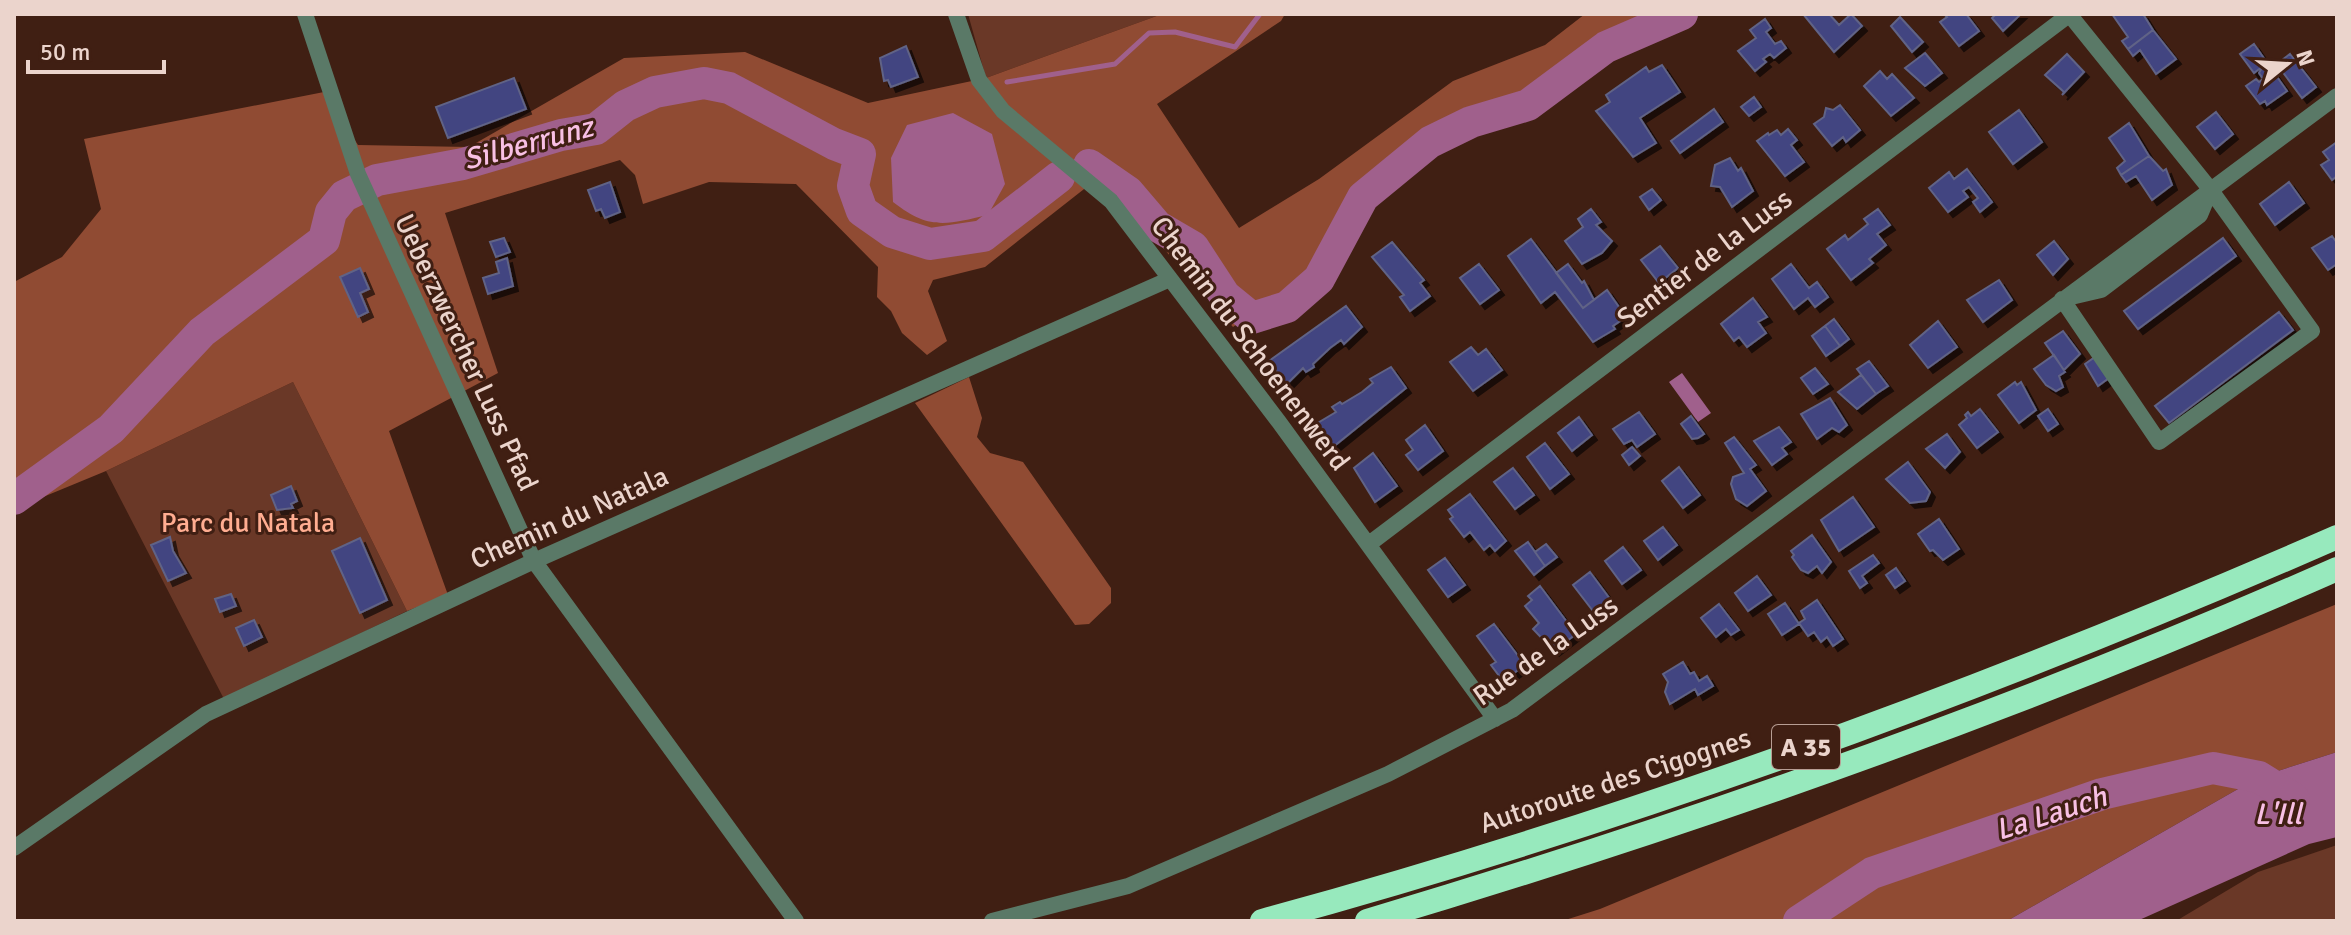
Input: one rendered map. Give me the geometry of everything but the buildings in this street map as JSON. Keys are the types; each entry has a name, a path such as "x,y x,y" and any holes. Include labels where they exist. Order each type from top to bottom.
{"highway":[{"name":"Autoroute des Cigognes","path":"1262,921 1560,831 1785,755 2113,632 2337,537"},
{"name":"A 35","path":"1367,921 1793,784 2122,658 2337,569"}],"street":[{"name":"Ueberzwercher Luss Pfad","path":"305,14 358,174 534,561 796,921"},
{"name":"Chemin du Schoenenwerd","path":"956,14 979,80 1003,111 1111,201 1369,544 1495,719"},
{"path":"2062,299 2159,442 2312,331 2210,189 2070,14"},
{"name":"Sentier de la Luss","path":"1369,544 2070,14"},
{"name":"Rue de la Luss","path":"992,921 1128,886 1388,774 1529,699 2337,96"},
{"name":"Chemin du Natala","path":"14,848 206,714 534,561 1170,279"}],"green space":[{"path":"968,14 1162,14 986,78"},
{"name":"Parc du Natala","path":"293,382 407,611 224,699 106,471"},
{"path":"2337,845 2337,921 2176,921 2258,872"}],"shaded area":[{"path":"1162,14 1285,14 1281,21 1157,104 1239,228 1319,179 1453,81 1545,45 1585,14 1665,14 1527,108 1380,168 1335,255 1233,327 1148,231 1093,182 985,267 933,280 928,291 947,341 927,355 902,333 891,311 877,297 878,267 796,184 709,182 643,204 635,175 620,160 445,213 498,373 389,431 448,595 407,611 293,382 106,471 14,509 14,282 62,257 101,209 84,139 324,92 358,145 469,147 624,58 745,52 868,103 986,78"},
{"path":"969,377 982,418 977,437 990,453 1023,462 1111,588 1111,603 1089,624 1075,625 915,403"},
{"path":"2337,604 2337,752 2259,777 2007,921 1562,921 1600,909"}],"water":[{"path":"953,113 992,134 1005,184 988,215 938,223 917,217 893,202 891,158 907,125"},
{"path":"1682,373 1711,413 1698,422 1669,382"},
{"name":"L'Ill","path":"2337,752 2337,837 2309,844 2137,921 2007,921 2259,777"}],"waterway":[{"path":"1007,82 1115,64 1149,33 1175,32 1235,47 1260,14"},
{"name":"Silberrunz","path":"1089,165 1128,192 1157,226 1193,247 1225,296 1252,318 1287,307 1319,279 1363,197 1430,142 1471,122 1528,105 1606,47 1682,14"},
{"name":"Silberrunz","path":"14,499 111,429 202,332 324,240 331,212 344,196 377,180 463,164 561,135 596,129 625,106 655,92 704,83 729,88 834,144 860,154 853,186 862,211 892,232 930,244 983,236 1059,177"},
{"name":"La Lauch","path":"1799,921 1872,873 2102,794 2213,768 2259,777 2294,799"}]}
